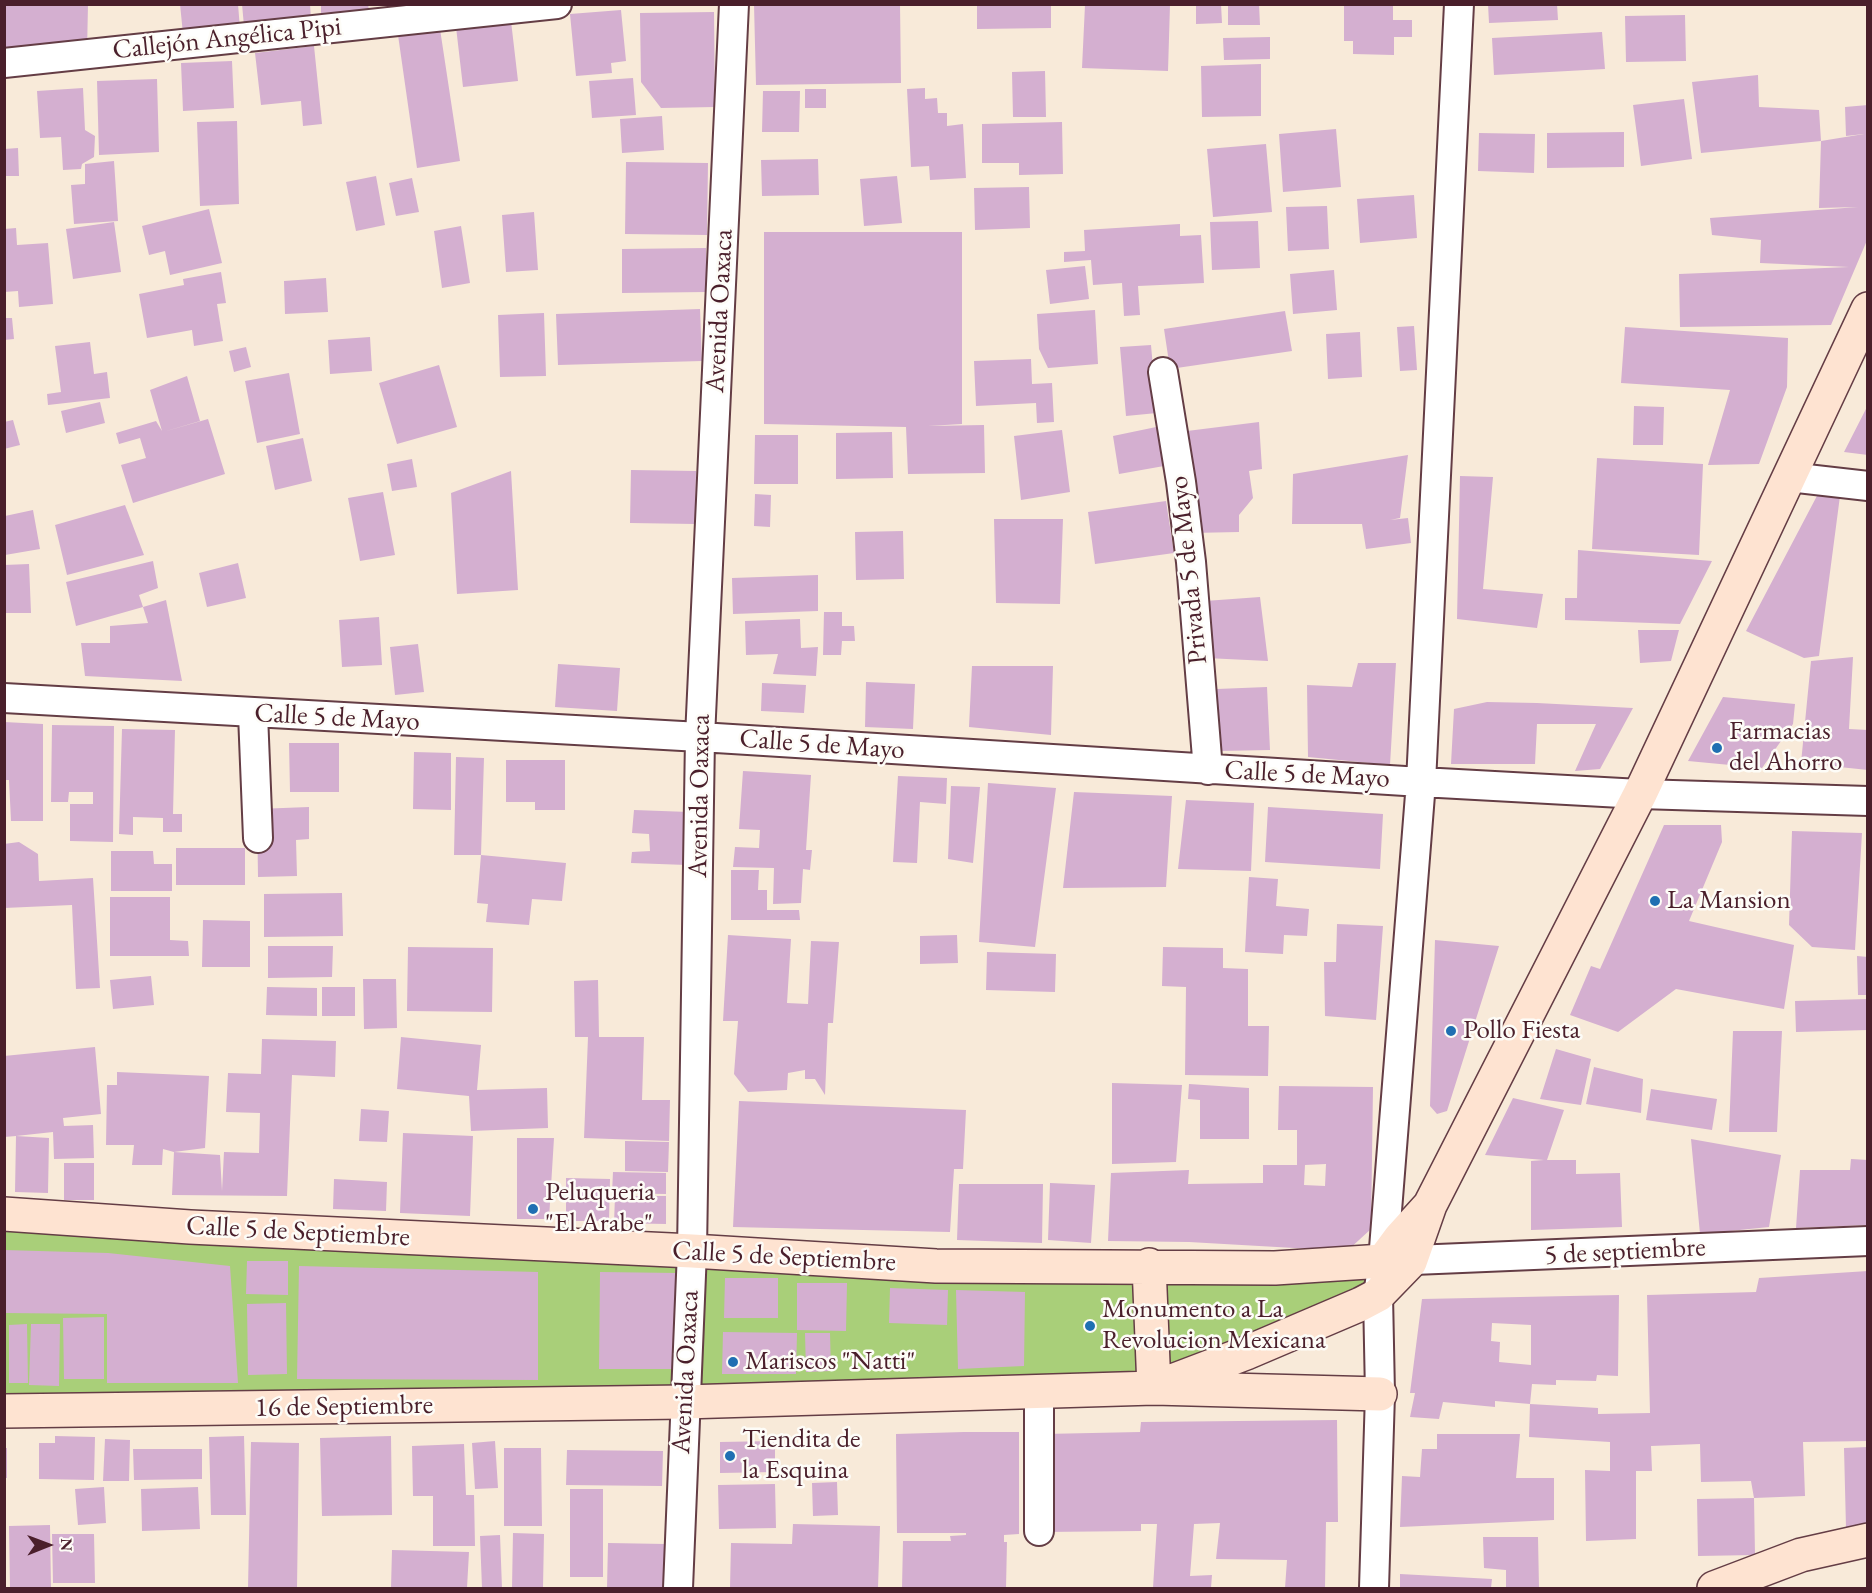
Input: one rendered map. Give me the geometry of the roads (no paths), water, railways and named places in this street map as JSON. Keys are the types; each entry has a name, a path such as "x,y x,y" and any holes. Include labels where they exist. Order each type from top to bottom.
{"street":[{"name":"Callejón Angélica Pipi","path":"4,63 557,4"},
{"name":"Avenida Oaxaca","path":"678,1588 692,1251 700,737 734,4"},
{"path":"1396,1261 1459,4"},
{"path":"1374,1588 1380,1394 1378,1295 1396,1261 1400,1238 1430,1205 1640,794 1868,309"},
{"name":"Privada 5 de Mayo","path":"1163,372 1191,562 1208,770"},
{"path":"1789,477 1868,486"},
{"name":"Calle 5 de Mayo","path":"4,698 253,714 700,737 1421,782 1640,794 1868,801"},
{"path":"253,714 258,838"},
{"name":"Calle 5 de Septiembre","path":"4,1214 190,1227 692,1251 936,1266 1149,1265 1275,1268 1396,1261"},
{"name":"5 de septiembre","path":"1396,1261 1868,1241"},
{"path":"1149,1265 1154,1388 1246,1353 1378,1295"},
{"name":"16 de Septiembre","path":"4,1411 684,1402 1154,1388 1380,1394"},
{"path":"1039,1531 1040,1392"},
{"path":"1714,1588 1802,1555 1868,1540"}],"place":[{"name":"Farmacias del Ahorro","path":"1717,748"},
{"name":"La Mansion","path":"1655,901"},
{"name":"Pollo Fiesta","path":"1451,1031"},
{"name":"Peluqueria \"El Arabe\"","path":"533,1209"},
{"name":"Monumento a La Revolucion Mexicana","path":"1090,1326"},
{"name":"Mariscos \"Natti\"","path":"733,1362"},
{"name":"Tiendita de la Esquina","path":"730,1456"}]}
